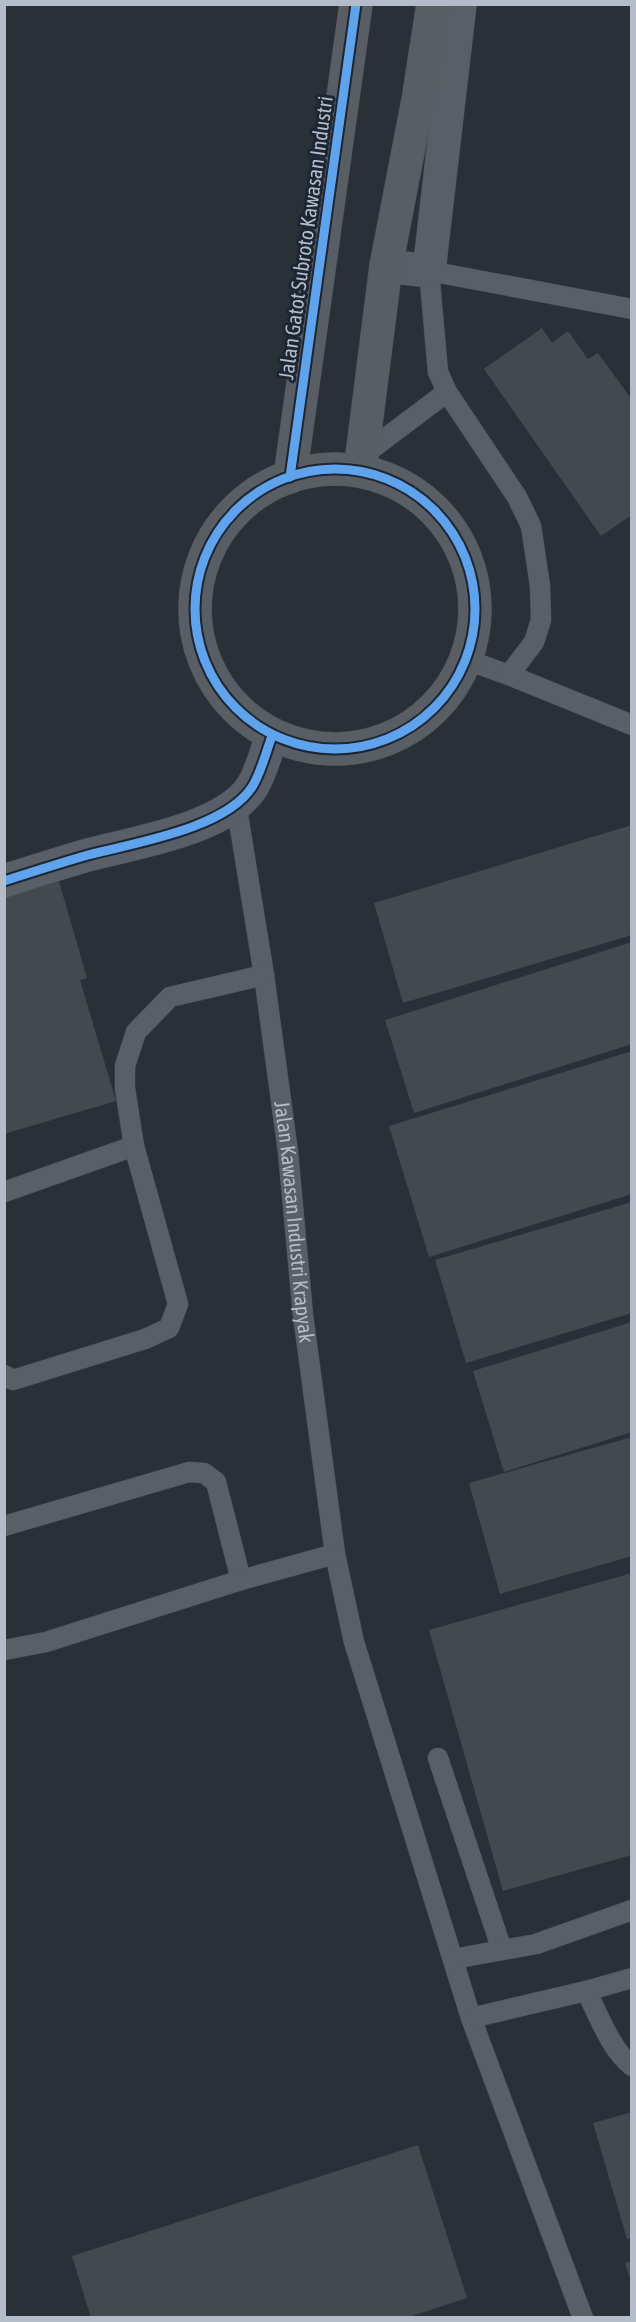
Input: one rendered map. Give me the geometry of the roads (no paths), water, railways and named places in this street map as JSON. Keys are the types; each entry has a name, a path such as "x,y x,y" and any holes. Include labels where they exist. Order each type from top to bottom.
{"street":[{"name":"Jalan Gatot Subroto Kawasan Industri","path":"290,477 356,4"},
{"path":"361,464 386,266 418,100 433,4"},
{"path":"386,266 429,271 460,4"},
{"path":"361,464 400,484 434,508 459,540 473,579 476,620 467,660 447,694 419,722 384,741 346,750 306,747 272,736 238,712 212,679 197,639 195,597 205,557 226,521 258,492 290,477 361,464"},
{"path":"4,881 88,855 183,832 236,803 252,788 272,736"}],"lane":[{"path":"509,675 534,642 541,620 540,586 531,526 517,497 447,392 438,372 429,271 632,309"},
{"path":"361,464 447,392"},
{"path":"467,660 632,725"},
{"name":"Jalan Kawasan Industri Krapyak","path":"236,803 264,975 288,1152 303,1315 335,1554 354,1642 471,2018 583,2318"},
{"path":"4,1374 14,1380 145,1339 170,1328 178,1304 134,1146 124,1066 136,1032 170,997 264,975"},
{"path":"4,1192 134,1146"},
{"path":"4,1526 189,1472 204,1473 216,1482 241,1580"},
{"path":"4,1650 46,1642 241,1580 335,1554"},
{"path":"438,1758 502,1950"},
{"path":"453,1959 536,1944 632,1910"},
{"path":"471,2018 632,1978"},
{"path":"586,1991 611,2039 625,2061 632,2066"}]}
